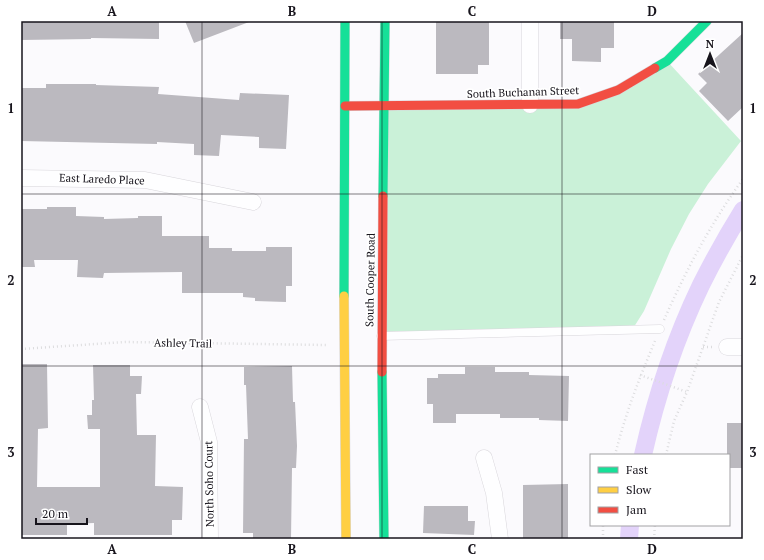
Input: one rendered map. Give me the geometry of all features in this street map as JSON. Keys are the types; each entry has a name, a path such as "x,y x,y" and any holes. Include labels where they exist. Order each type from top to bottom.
{"main road":[{"path":"345,21 344,346 346,539"},
{"name":"South Cooper Road","path":"384,539 382,336 385,21"},
{"name":"South Buchanan Street","path":"345,106 578,104 618,90 667,61 706,21"}],"street":[{"path":"530,21 530,105"},
{"name":"East Laredo Place","path":"21,178 145,180 253,202"},
{"path":"727,347 743,347"},
{"name":"North Soho Court","path":"200,407 209,442 210,539"},
{"path":"484,458 494,493 500,539"}],"lane":[{"path":"382,336 660,329"}],"path":[{"path":"615,454 623,424 640,375 682,278 726,203 743,179"},
{"path":"666,454 674,421 687,392 719,302 743,255"},
{"name":"Ashley Trail","path":"21,349 125,342 344,346"},
{"path":"640,375 687,392"},
{"path":"603,526 603,539"},
{"path":"654,539 655,526"}],"green space":[{"path":"667,61 741,141 708,184 689,214 671,249 644,311 632,330 381,336 385,106 578,104"}],"building":[{"path":"21,21 159,21 159,39 91,38 21,40"},
{"path":"185,21 249,21 249,22 194,43"},
{"path":"436,21 489,21 489,65 478,65 478,74 436,74"},
{"path":"560,21 614,21 614,48 601,48 601,62 572,61 572,39 560,39"},
{"path":"743,33 743,107 728,121 699,91 707,83 698,74"},
{"path":"46,84 96,84 159,87 158,94 239,100 240,93 289,95 286,149 259,148 259,137 221,135 219,156 194,155 194,144 157,142 157,144 21,141 21,88 46,88"},
{"path":"47,207 76,207 76,216 104,217 104,219 138,218 138,216 162,216 162,236 209,236 209,248 232,248 232,251 266,251 266,247 292,247 292,286 286,286 286,302 255,301 255,298 243,297 243,293 182,293 182,272 104,273 103,278 77,277 78,260 34,260 35,267 21,267 21,209 47,209"},
{"path":"21,364 47,364 48,428 38,429 37,487 100,487 100,429 88,429 87,415 92,415 92,400 94,400 93,365 130,365 130,376 142,376 141,394 136,394 137,435 156,435 155,486 183,487 182,520 172,520 172,535 94,535 94,523 67,524 67,535 21,535"},
{"path":"292,366 293,402 295,402 297,446 296,468 292,468 291,539 253,539 253,533 243,533 244,439 248,439 244,367"},
{"path":"465,367 495,367 495,372 529,372 529,375 569,376 568,421 539,420 539,418 500,418 500,414 456,414 456,423 433,423 433,404 427,404 427,378 438,378 438,374 465,374"},
{"path":"727,423 743,423 743,468 730,468 730,454 727,454"},
{"path":"568,484 568,539 523,539 523,485"},
{"path":"424,506 468,506 468,521 475,521 474,535 423,533"}],"waterway":[{"path":"643,454 660,390 683,326 706,275 743,210"},
{"path":"629,539 630,526"}],"traffic: fast":[{"path":"344,296 345,21"},
{"path":"383,196 385,21"},
{"path":"655,68 667,61 707,21"},
{"path":"382,372 384,539"}],"traffic: slow":[{"path":"344,296 346,539"}],"traffic: jam":[{"path":"345,106 578,104 618,90 655,68"},
{"path":"382,372 383,196"}]}
